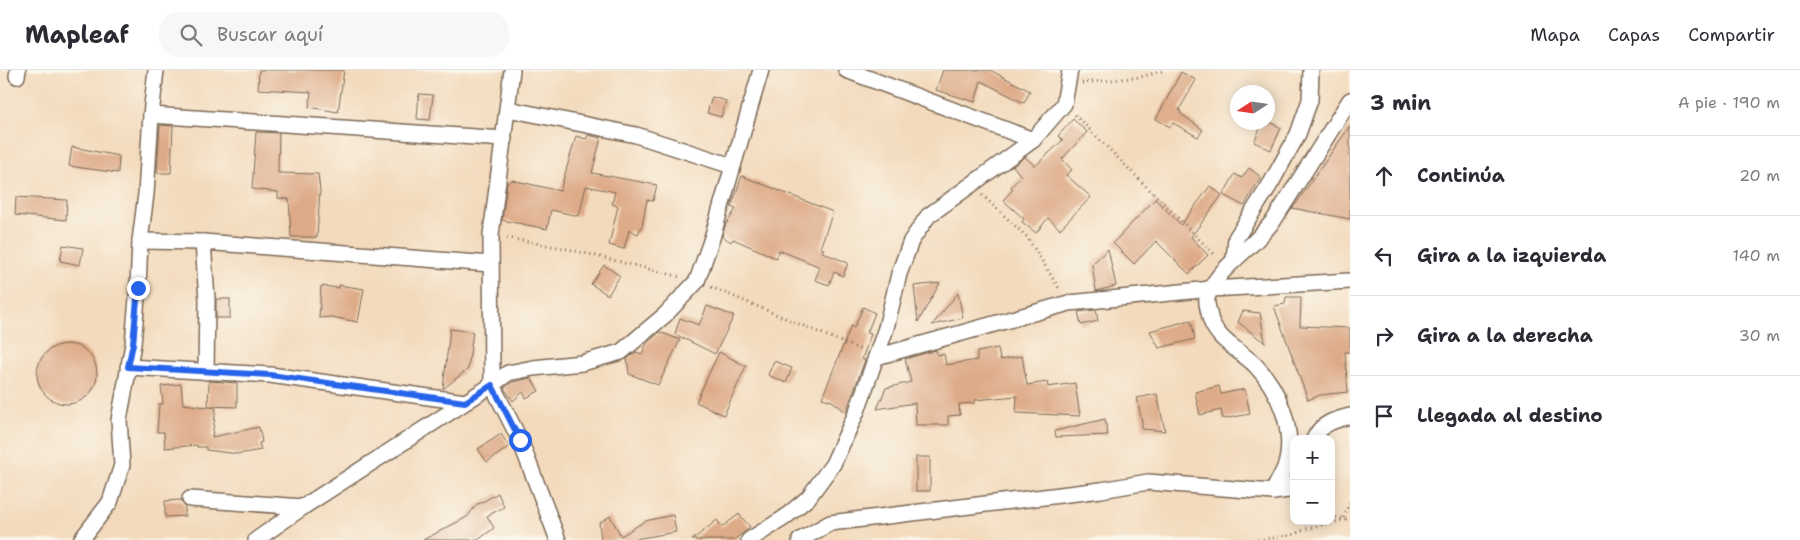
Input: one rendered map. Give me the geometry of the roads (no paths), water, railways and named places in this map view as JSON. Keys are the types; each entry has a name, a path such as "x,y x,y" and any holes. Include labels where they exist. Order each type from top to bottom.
{"street":[{"path":"80,540 110,502 122,465 119,420 133,344 140,241 146,194 156,70"},
{"path":"512,70 491,235 492,385 520,440 558,540"},
{"path":"256,540 303,507 508,373 533,368 582,363 621,352 665,315 696,281 712,238 761,70"},
{"path":"846,70 1032,140"},
{"path":"1231,264 1236,238 1271,183 1298,134 1310,100 1312,70"},
{"path":"749,540 784,518 808,498 833,464 857,411 876,357 886,328 899,274 911,241 928,216 1032,140 1064,104 1070,77"},
{"path":"1273,492 1287,462 1289,438 1276,392 1256,366 1220,337 1210,320 1206,301 1211,289 1231,264 1274,220 1349,105"},
{"path":"508,109 636,135 732,166"},
{"path":"151,115 504,139"},
{"path":"140,241 203,242 491,264"},
{"path":"203,242 207,300 206,372"},
{"path":"876,357 1069,303 1211,289 1350,281"},
{"path":"128,367 270,375 465,402"},
{"path":"1316,435 1327,422 1350,416"},
{"path":"800,540 830,523 1101,490 1148,482 1273,492 1288,490 1290,488"},
{"path":"190,499 303,507"}]}
